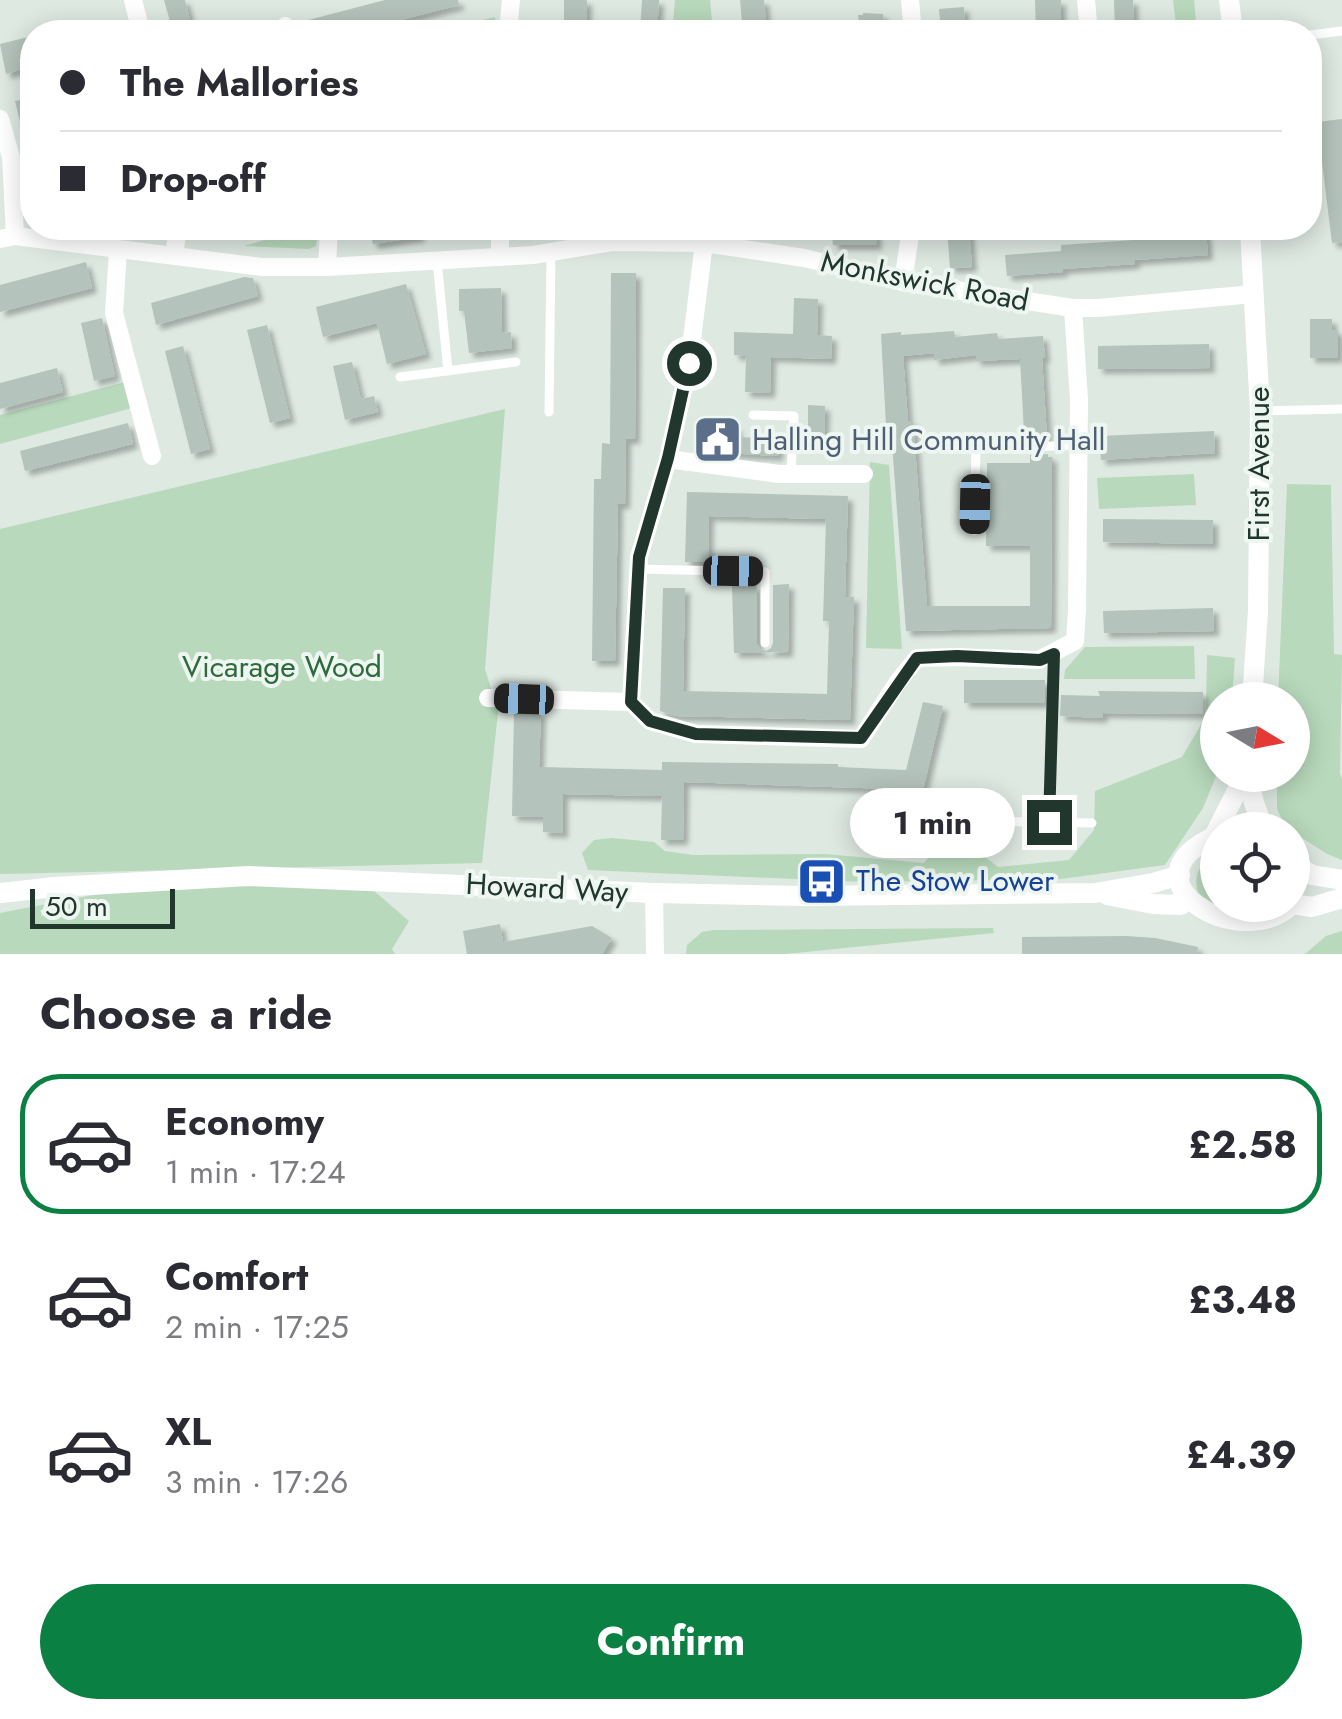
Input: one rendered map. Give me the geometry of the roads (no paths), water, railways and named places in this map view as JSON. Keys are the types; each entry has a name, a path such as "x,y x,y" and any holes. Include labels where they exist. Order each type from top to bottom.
{"street":[{"path":"0,119 12,157 7,237"},
{"name":"Monkswick Road","path":"33,240 260,267 500,257 612,242 704,243 804,258 903,282 1073,308 1254,294"},
{"path":"174,254 176,240"},
{"path":"327,267 328,240"},
{"path":"500,240 500,257"},
{"path":"903,282 909,240"},
{"name":"First Avenue","path":"1251,240 1260,411 1258,611 1253,682"},
{"path":"631,702 639,557 668,458 689,363 704,243"},
{"path":"118,250 114,313 152,456"},
{"path":"488,698 631,702 650,721 696,734 861,738 917,658 1040,660 1054,654 1074,640 1077,610 1079,400 1073,308"},
{"path":"668,458 791,474 864,474"},
{"path":"1180,875 1200,844"},
{"path":"1310,874 1342,880"},
{"name":"Howard Way","path":"0,893 56,886 248,876 654,893 1095,893 1180,875 1184,912 1095,893"},
{"path":"654,893 655,954"},
{"path":"1310,908 1342,898"},
{"path":"1271,935 1283,922"}],"lane":[{"path":"548,412 552,252"},
{"path":"437,260 448,371"},
{"path":"400,377 516,362"},
{"path":"1260,411 1342,409"},
{"path":"753,415 794,416 791,474"},
{"path":"974,531 976,449 1078,445"},
{"path":"639,570 765,572 764,643"},
{"path":"1049,822 1054,654"},
{"path":"981,822 1092,823"}],"place":[{"name":"Halling Hill Community Hall","path":"717,440"},
{"name":"The Stow Lower","path":"821,881"}],"park label":[{"name":"Vicarage Wood","path":"282,667"}]}
